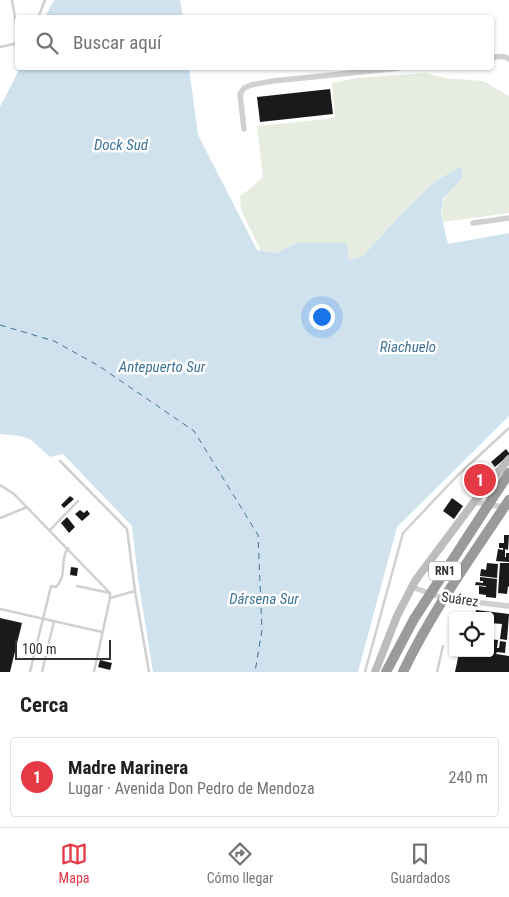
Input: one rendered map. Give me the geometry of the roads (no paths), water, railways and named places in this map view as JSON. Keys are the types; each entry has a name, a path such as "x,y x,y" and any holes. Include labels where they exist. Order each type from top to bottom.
{"highway":[{"name":"RN1","path":"386,672 400,644 429,596 509,473"},
{"name":"RN1","path":"402,672 436,611 509,500"}],"main road":[{"path":"374,672 397,616 412,587 474,502 509,459"},
{"path":"391,672 432,595 509,478"}],"street":[{"path":"494,57 502,56 509,59"},
{"path":"244,129 240,94 244,88 251,85 382,70"},
{"path":"473,223 509,218"},
{"path":"474,502 509,508"},
{"name":"Suárez","path":"412,587 432,595 455,600 509,606"}],"lane":[{"path":"12,0 15,18"},
{"path":"39,15 45,0"},
{"path":"0,46 15,44"},
{"path":"365,672 403,533 457,476 509,428"},
{"path":"60,461 126,528 134,591 149,672"},
{"path":"0,485 14,494 110,592 94,672"},
{"path":"50,530 78,501"},
{"path":"0,518 27,507"},
{"path":"30,672 51,586 56,587 63,576 64,553 68,548"},
{"path":"77,586 110,592"},
{"path":"110,598 134,591"},
{"path":"0,609 102,632"},
{"path":"42,672 54,621"},
{"path":"437,672 443,646"}],"water":[{"path":"54,0 180,0 183,15 46,15"},
{"path":"19,70 189,70 198,135 257,250 276,253 296,243 347,243 349,260 363,256 403,212 434,182 461,166 463,177 443,199 441,214 448,244 509,233 509,416 397,527 358,672 153,672 138,579 132,526 63,454 50,457 30,439 0,434 0,107"}],"place":[{"name":"Madre Marinera","path":"480,480"}],"water label":[{"name":"Dock Sud","path":"121,145"},
{"name":"Riachuelo","path":"408,347"},
{"name":"Antepuerto Sur","path":"162,367"},
{"name":"Dársena Sur","path":"264,599"}]}
